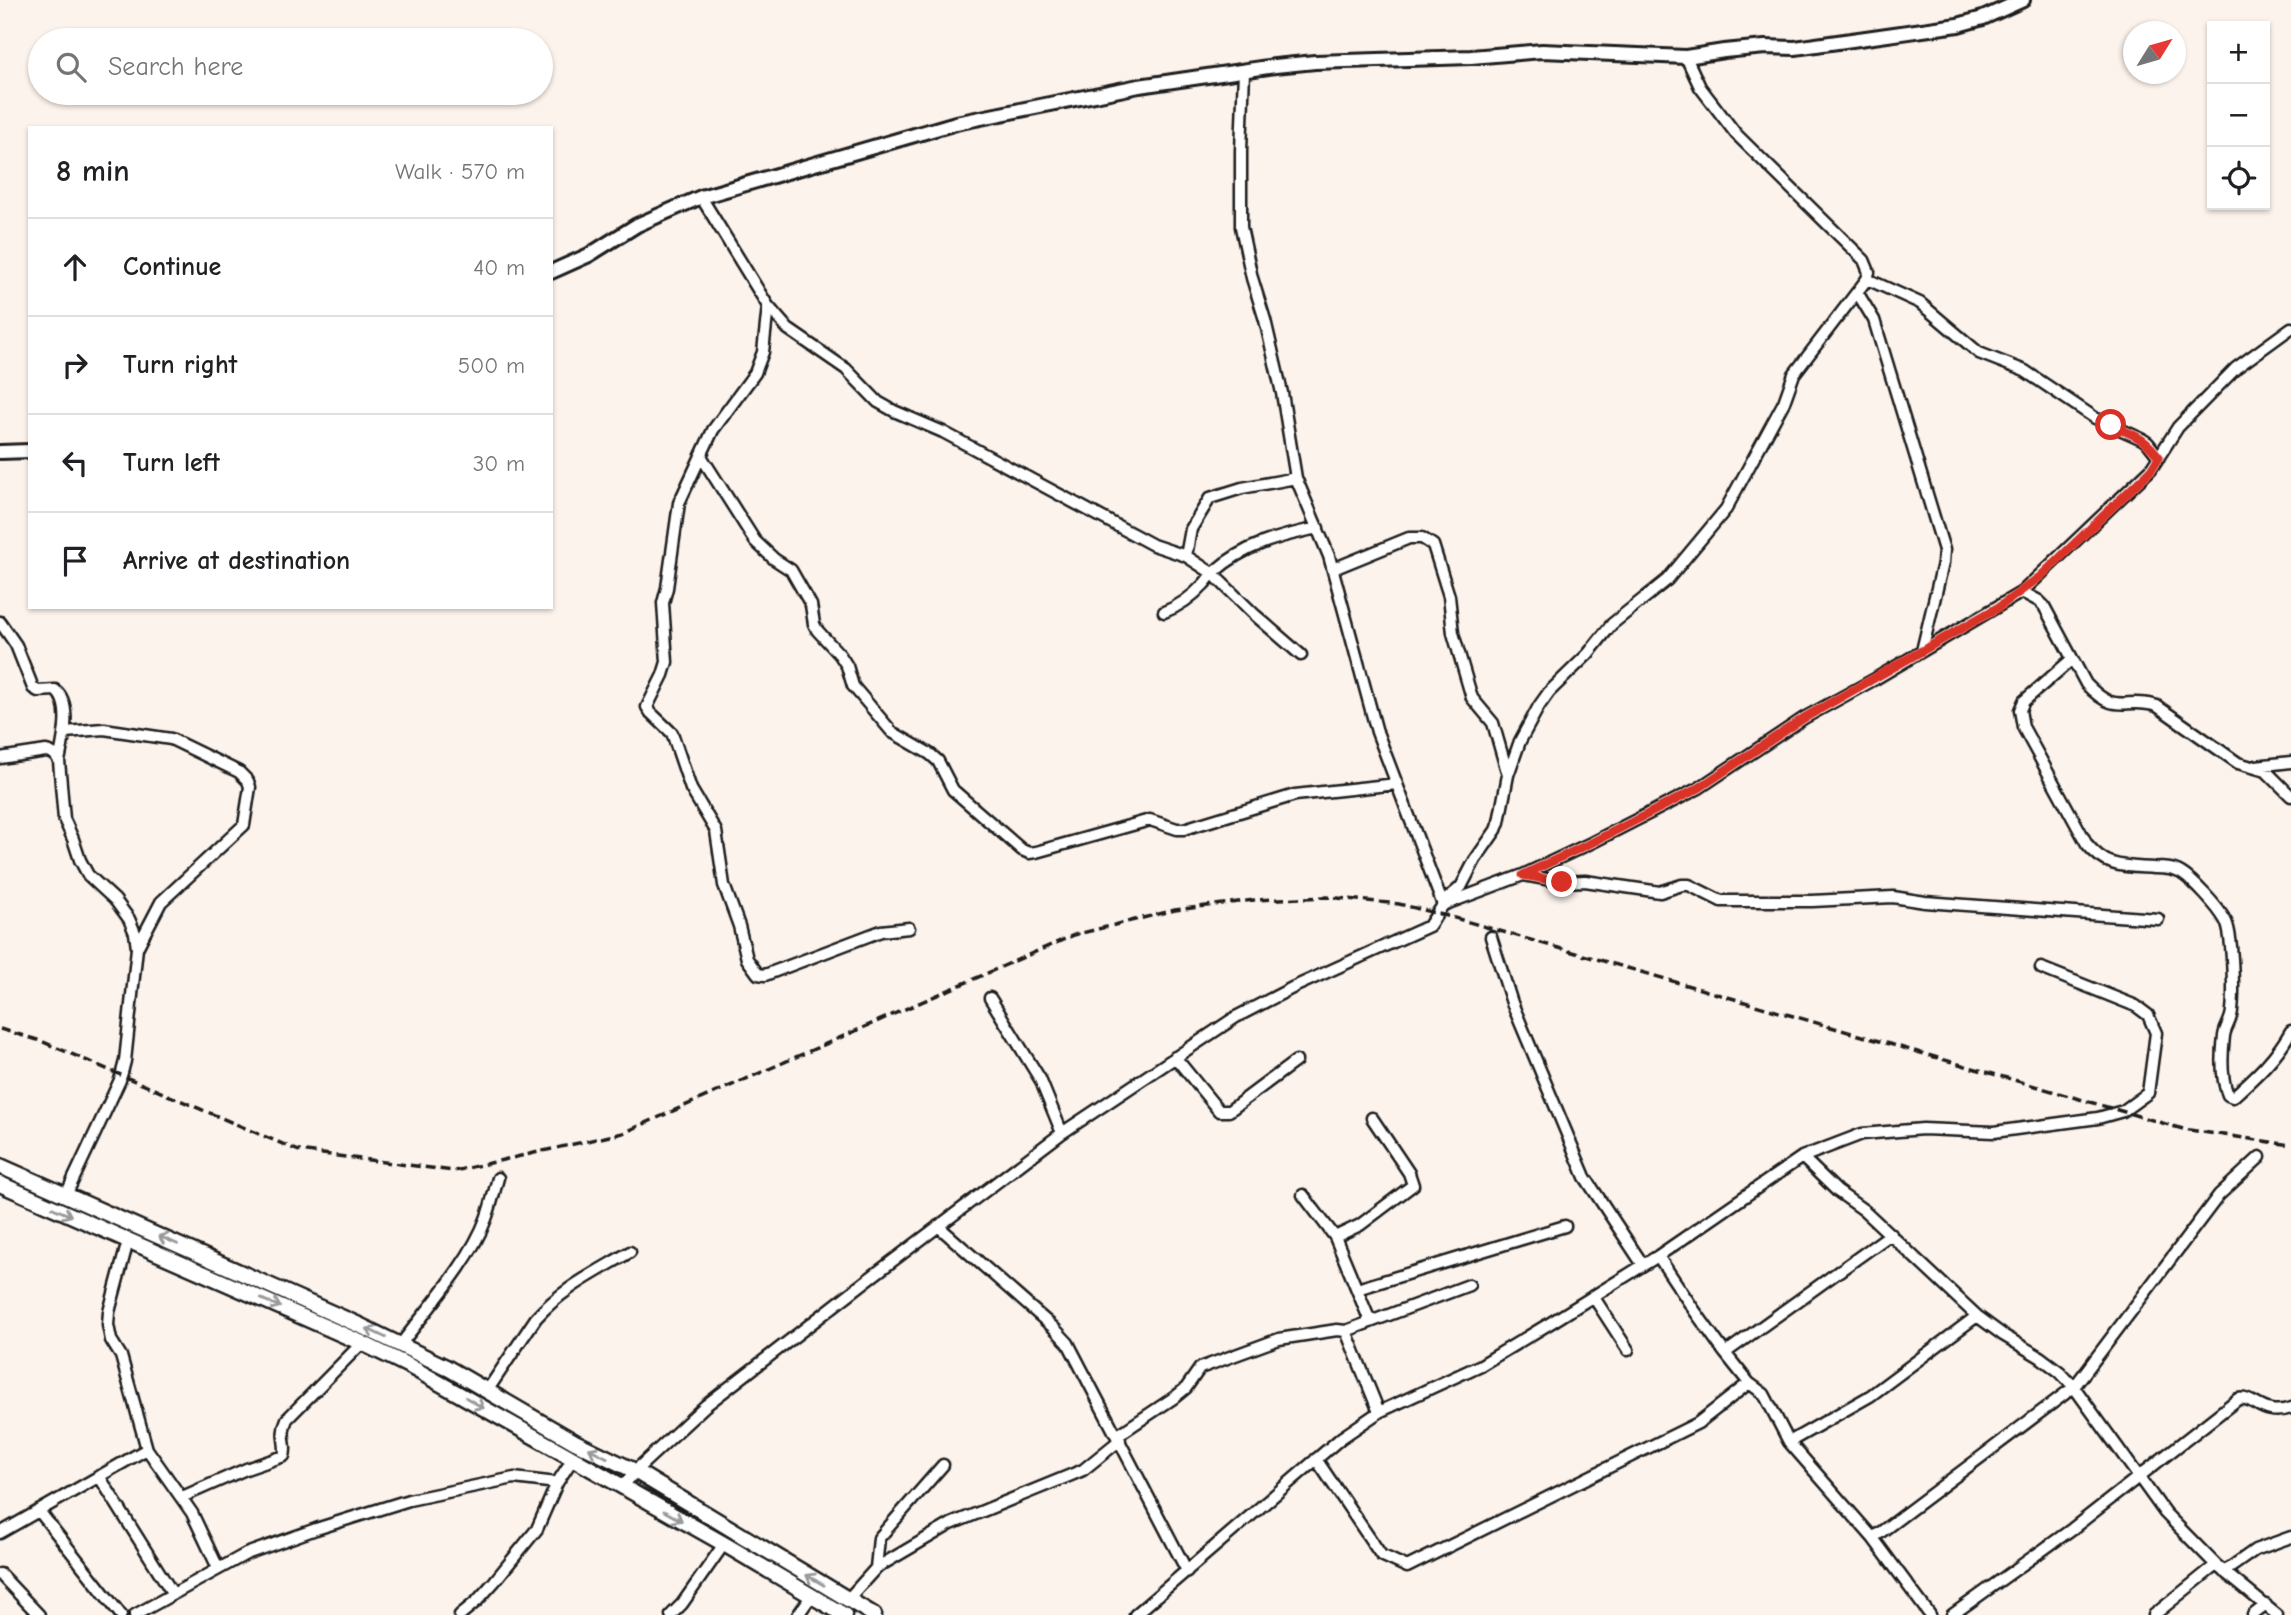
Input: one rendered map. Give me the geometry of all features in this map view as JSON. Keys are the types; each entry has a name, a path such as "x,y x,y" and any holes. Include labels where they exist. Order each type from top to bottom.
{"main road":[{"path":"0,1166 401,1344 575,1442 635,1471 874,1615"},
{"path":"0,1184 362,1343 460,1394 844,1615"}],"street":[{"path":"553,271 589,255 636,225 701,197 956,123 1139,86 1315,62 1471,57 1542,51 1686,58 1765,47 1796,48 1958,26 2023,0"},
{"path":"622,1488 635,1471 705,1406 1062,1133 1236,1017 1294,987 1429,926 1442,903 1461,887 1475,860 1496,830 1508,775 1520,741 1539,706 1612,624 1667,580 1726,509 1784,402 1794,374 1867,279 1869,272 1864,260 1736,134 1707,97 1686,58"},
{"path":"1244,71 1241,227 1282,393 1296,478 1333,569 1377,732 1442,903"},
{"path":"701,197 768,306 788,328 846,369 878,402 943,432 1153,545 1186,556 1212,573 1300,655"},
{"path":"1867,279 1920,303 1979,353 2034,376 2095,418 2142,439 2159,457"},
{"path":"1857,292 1874,320 1944,550 1922,651"},
{"path":"768,306 763,352 755,373 713,430 679,503 663,603 667,662 647,707 672,733 691,789 716,831 724,885 740,926 747,959 758,974 765,975 881,931 909,928"},
{"path":"1442,903 1523,875 1699,788 1804,718 2022,592 2151,470 2178,427 2236,368 2291,328"},
{"path":"0,452 28,451"},
{"path":"701,456 755,541 791,570 811,605 817,630 844,660 853,686 892,732 938,761 953,790 1022,850 1036,852 1150,820 1184,829 1295,795 1397,784"},
{"path":"1186,556 1191,529 1210,498 1242,488 1296,478"},
{"path":"1164,612 1179,606 1212,573 1261,542 1318,528"},
{"path":"1333,569 1409,538 1422,538 1433,545 1449,596 1454,633 1472,698 1493,723 1508,775"},
{"path":"2022,592 2044,606 2086,684 2095,694 2107,702 2120,705 2157,706 2238,763 2266,771 2291,796"},
{"path":"0,622 12,637 33,688 38,691 55,690 62,698 65,732 59,761 64,819 79,860 88,875 115,900 129,919 137,948 125,1061 120,1080 66,1195"},
{"path":"2072,659 2024,701 2020,710 2023,727 2094,853 2109,864 2169,869 2181,873 2192,881 2225,919 2232,944 2232,1011 2224,1035 2224,1082 2228,1095 2233,1097 2270,1063 2291,1031"},
{"path":"65,732 104,729 171,739 239,772 248,781 250,787 244,825 161,902 137,948"},
{"path":"0,758 46,751 52,752 59,761"},
{"path":"2248,767 2291,762"},
{"path":"1523,875 1562,882 1585,881 1660,892 1689,885 1721,901 1812,901 1893,897 1925,902 2158,919"},
{"path":"1491,937 1512,1003 1585,1177 1643,1265"},
{"path":"1135,1615 1341,1438 1379,1412 1481,1365 1658,1256 1802,1157 1861,1134 1923,1129 1994,1132 2098,1118 2123,1111 2148,1093 2156,1033 2148,1015 2136,1006 2041,968"},
{"path":"990,998 1040,1079 1062,1133"},
{"path":"1175,1057 1219,1111 1229,1111 1296,1061"},
{"path":"1335,1237 1360,1225 1413,1185 1409,1173 1372,1118"},
{"path":"1802,1157 1837,1191 1891,1234 1977,1317 2060,1372 2074,1387 2165,1513 2220,1569 2277,1615"},
{"path":"1873,1538 2074,1387 2219,1195 2260,1157"},
{"path":"401,1344 457,1269 486,1221 498,1178"},
{"path":"1303,1195 1335,1237 1370,1321"},
{"path":"938,1226 1068,1343 1187,1571"},
{"path":"1357,1289 1565,1226"},
{"path":"1725,1353 1891,1234"},
{"path":"128,1241 109,1312 111,1339 121,1356 147,1449 182,1496 218,1568"},
{"path":"486,1391 536,1318 560,1293 630,1252"},
{"path":"1658,1256 1725,1353 1749,1383 1764,1394 1789,1443 1873,1538 1930,1615"},
{"path":"848,1600 876,1569 964,1518 1083,1470 1119,1437 1186,1388 1200,1368 1279,1339 1346,1331 1469,1285"},
{"path":"1593,1296 1629,1350"},
{"path":"1789,1443 1870,1396 1977,1317"},
{"path":"1346,1331 1379,1412"},
{"path":"182,1496 284,1456 286,1451 282,1435 287,1419 362,1343"},
{"path":"1316,1459 1381,1555 1407,1567 1698,1423 1749,1383"},
{"path":"1952,1615 2139,1478 2238,1399 2247,1398 2267,1410 2282,1411 2291,1408"},
{"path":"0,1533 147,1449"},
{"path":"460,1615 477,1601 537,1529 557,1483 572,1460"},
{"path":"876,1569 879,1538 943,1465"},
{"path":"99,1476 173,1594"},
{"path":"135,1615 218,1568 284,1539 409,1500 514,1478 557,1483"},
{"path":"39,1510 121,1615"},
{"path":"2154,1615 2220,1569 2255,1550 2291,1537"},
{"path":"671,1615 682,1604 724,1544"},
{"path":"0,1574 39,1615"},
{"path":"798,1615 812,1595"},
{"path":"2253,1615 2266,1605"}],"railway":[{"path":"0,1029 41,1041 299,1151 454,1171 623,1133 1074,935 1175,910 1254,900 1327,897 1399,904 1455,918 2183,1129 2291,1145"}],"route":[{"path":"1562,882 1523,875 1699,788 1804,718 2022,592 2151,470 2159,457 2142,439 2111,425"}]}
